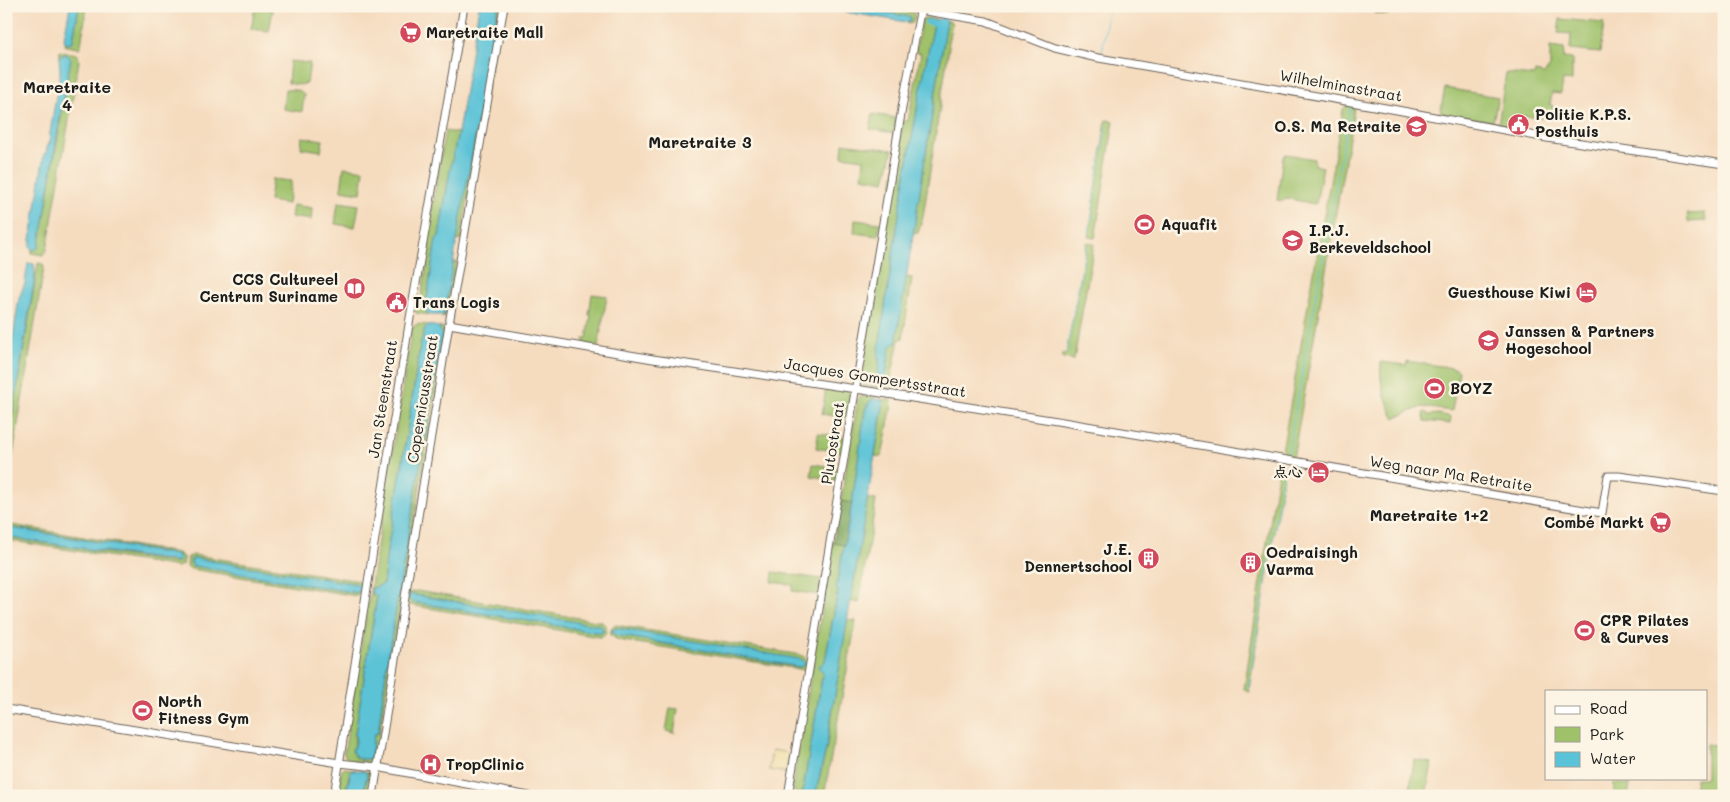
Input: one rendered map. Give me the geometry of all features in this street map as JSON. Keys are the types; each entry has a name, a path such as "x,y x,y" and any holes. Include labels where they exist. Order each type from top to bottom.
{"street":[{"name":"Jan Steenstraat","path":"334,796 410,318 464,6"},
{"name":"Copernicusstraat","path":"372,796 449,324 504,6"},
{"name":"Wilhelminastraat","path":"895,6 923,9 986,21 1016,31 1055,48 1093,57 1389,108 1547,138 1724,164"},
{"name":"Plutostraat","path":"788,796 859,389 903,102 923,9"},
{"name":"Jacques Gompertsstraat","path":"449,324 1057,421 1295,462"},
{"name":"Weg naar Ma Retraite","path":"1295,462 1602,513 1608,476 1724,491"},
{"path":"6,709 339,763 377,767 529,796"}],"green space":[{"path":"79,6 87,6 81,45 79,48 65,46 65,42 71,43 73,40"},
{"path":"328,6 363,6 362,13"},
{"path":"498,6 501,6 461,240 456,241"},
{"path":"849,6 880,6 910,12 915,16 913,23 908,24 906,22 910,21"},
{"path":"1375,6 1392,6 1391,12 1387,15 1374,13"},
{"path":"255,8 273,10 269,31 251,29"},
{"path":"922,19 935,19 918,103 897,229 878,356 878,387 863,385 860,382 903,121 908,121 921,53 915,52"},
{"path":"1560,19 1604,23 1600,53 1570,50 1571,34 1558,33"},
{"path":"947,20 952,23 923,217 918,233 913,233"},
{"path":"1550,47 1564,49 1563,58 1572,59 1572,81 1563,80 1561,94 1552,93 1550,105 1553,106 1552,119 1513,115 1511,127 1499,124 1506,73 1534,76 1535,72 1544,74 1550,67"},
{"path":"60,51 77,54 79,61 47,250 43,255 31,253 32,249 35,250 44,222 69,66 68,55 64,54 59,58"},
{"path":"290,61 310,63 305,84 288,83"},
{"path":"1445,88 1498,97 1493,122 1440,113"},
{"path":"285,89 303,93 302,112 283,109"},
{"path":"1347,105 1354,107 1353,115 1294,453 1293,456 1289,457 1283,454 1282,451 1343,109"},
{"path":"873,114 896,118 894,133 870,129"},
{"path":"1106,120 1114,121 1095,238 1089,237"},
{"path":"445,131 458,133 439,236 436,239 426,305 426,311 429,315 416,313 415,303 420,303 427,264 423,263"},
{"path":"302,137 323,140 321,151 301,148"},
{"path":"843,143 893,150 885,181 862,177 864,159 842,156"},
{"path":"1286,154 1314,159 1314,165 1323,167 1316,203 1286,198 1284,201 1277,200 1283,157"},
{"path":"344,167 364,170 361,193 341,190"},
{"path":"272,179 291,181 288,204 269,201"},
{"path":"338,202 359,205 355,227 335,224"},
{"path":"293,205 312,208 311,220 291,217"},
{"path":"1705,213 1706,221 1688,222 1687,214"},
{"path":"855,220 880,223 878,236 854,233"},
{"path":"1087,242 1094,244 1074,360 1063,358 1063,354 1066,354"},
{"path":"453,262 457,262 448,311 444,318 441,317 444,315"},
{"path":"38,263 43,264 44,268 6,496 6,455"},
{"path":"906,277 912,278 903,338 899,340 889,388 884,388 890,347 896,343"},
{"path":"592,294 607,296 598,347 584,344 584,338 587,338 591,315 589,315"},
{"path":"417,324 428,325 425,328 420,346 383,585 371,589 372,595 377,596 355,734 354,756 360,759 371,758 374,734 378,732 387,664 442,334 439,327 445,329 445,333 376,756 373,762 370,763 348,760 344,754 412,328"},
{"path":"1407,361 1453,368 1459,371 1452,411 1422,407 1394,418 1382,383 1381,362 1406,365"},
{"path":"826,387 850,390 852,392 849,418 822,414"},
{"path":"860,396 875,398 869,402 865,410 852,503 841,501"},
{"path":"880,399 891,400 892,404 882,457 875,456 883,406 883,401"},
{"path":"1425,412 1429,415 1439,414 1451,417 1450,424 1425,421 1423,413"},
{"path":"818,433 844,437 842,452 816,448"},
{"path":"813,464 839,468 837,480 811,476"},
{"path":"1285,465 1250,692 1244,689 1279,466"},
{"path":"867,499 876,500 859,603 850,601"},
{"path":"841,501 852,503 844,545 833,543"},
{"path":"12,525 178,553 183,557 183,564 178,567 12,541 7,537 8,527","holes":["15,528 178,555 175,563 11,538 9,531"]},
{"path":"833,543 844,545 836,588 838,591 825,661 819,667 823,672 802,796 800,796 792,789"},
{"path":"194,555 360,581 365,584 364,592 357,596 191,569 187,566 188,557","holes":["194,558 358,584 357,593 193,566 191,560"]},
{"path":"773,572 821,579 819,595 792,591 793,585 772,582"},
{"path":"417,591 602,622 606,626 606,632 604,636 599,637 410,605 407,601 408,593","holes":["410,594 509,611 603,632 412,602"]},
{"path":"847,620 856,621 824,796 815,796 826,749"},
{"path":"615,625 801,655 808,660 805,670 618,640 610,635 612,627","holes":["616,628 803,660 799,667 659,643"]},
{"path":"670,708 678,709 674,733 666,731"},
{"path":"1708,744 1724,746 1724,796 1711,796 1694,792 1696,780 1708,780"},
{"path":"1414,760 1432,763 1426,796 1409,796"},
{"path":"344,768 356,770 349,775 345,796 336,796 341,771"},
{"path":"365,771 369,772 372,776 369,796 363,796 367,778"},
{"path":"1614,783 1630,785 1628,796 1614,796"}],"sand":[{"path":"772,750 789,753 786,773 769,770"}],"water":[{"path":"70,6 79,6 71,43 65,42 64,38"},
{"path":"479,6 498,6 444,315 429,315 426,311 426,305 436,239 439,236"},
{"path":"809,6 849,6 911,17 910,21 906,22"},
{"path":"935,19 947,20 896,343 890,347 884,388 878,387 877,383 878,356 918,103"},
{"path":"64,54 68,55 71,59 44,222 39,247 35,250 30,246 44,154 48,144 50,144 50,133 60,72 59,58"},
{"path":"28,263 34,264 35,277 6,455 6,384 19,298 25,283"},
{"path":"428,325 439,327 442,334 387,664 378,733 374,734 371,758 362,759 357,757 352,750 356,743 355,734 377,597 371,592 371,589 383,584 420,346 425,328"},
{"path":"875,398 883,401 883,406 826,749 815,796 802,796 823,672 818,667 825,661 838,591 836,588 852,503 865,410 869,402"},
{"path":"12,528 178,555 179,562 11,538 9,534"},
{"path":"194,558 358,584 361,587 357,593 193,566 191,560"},
{"path":"410,594 601,626 603,632 412,602 408,598"},
{"path":"616,628 800,659 805,662 805,665 799,667 615,635 612,632"},
{"path":"351,771 365,771 367,774 363,796 345,796"}],"waterway":[{"path":"941,27 945,6"},
{"path":"1102,52 1109,6"},
{"path":"927,22 941,24"},
{"path":"1288,452 1350,107"},
{"path":"1089,232 1106,126"},
{"path":"1066,354 1086,245"},
{"path":"1248,689 1285,465"}],"place":[{"name":"Maretraite Mall","path":"410,33"},
{"name":"Politie K.P.S. Posthuis","path":"1519,124"},
{"name":"O.S. Ma Retraite","path":"1417,127"},
{"name":"Aquafit","path":"1145,225"},
{"name":"I.P.J. Berkeveldschool","path":"1293,240"},
{"name":"CCS Cultureel Centrum Suriname","path":"354,289"},
{"name":"Guesthouse Kiwi","path":"1587,293"},
{"name":"Trans Logis","path":"397,303"},
{"name":"Janssen & Partners Hogeschool","path":"1489,341"},
{"name":"BOYZ","path":"1434,389"},
{"name":"点心","path":"1319,472"},
{"name":"Combé Markt","path":"1660,523"},
{"name":"J.E. Dennertschool","path":"1148,559"},
{"name":"Oedraisingh Varma","path":"1250,562"},
{"name":"CPR Pilates & Curves","path":"1584,630"},
{"name":"North Fitness Gym","path":"142,711"},
{"name":"TropClinic","path":"430,765"}],"district":[{"name":"Maretraite 4","path":"67,96"},
{"name":"Maretraite 3","path":"700,142"},
{"name":"Maretraite 1+2","path":"1429,515"}]}
